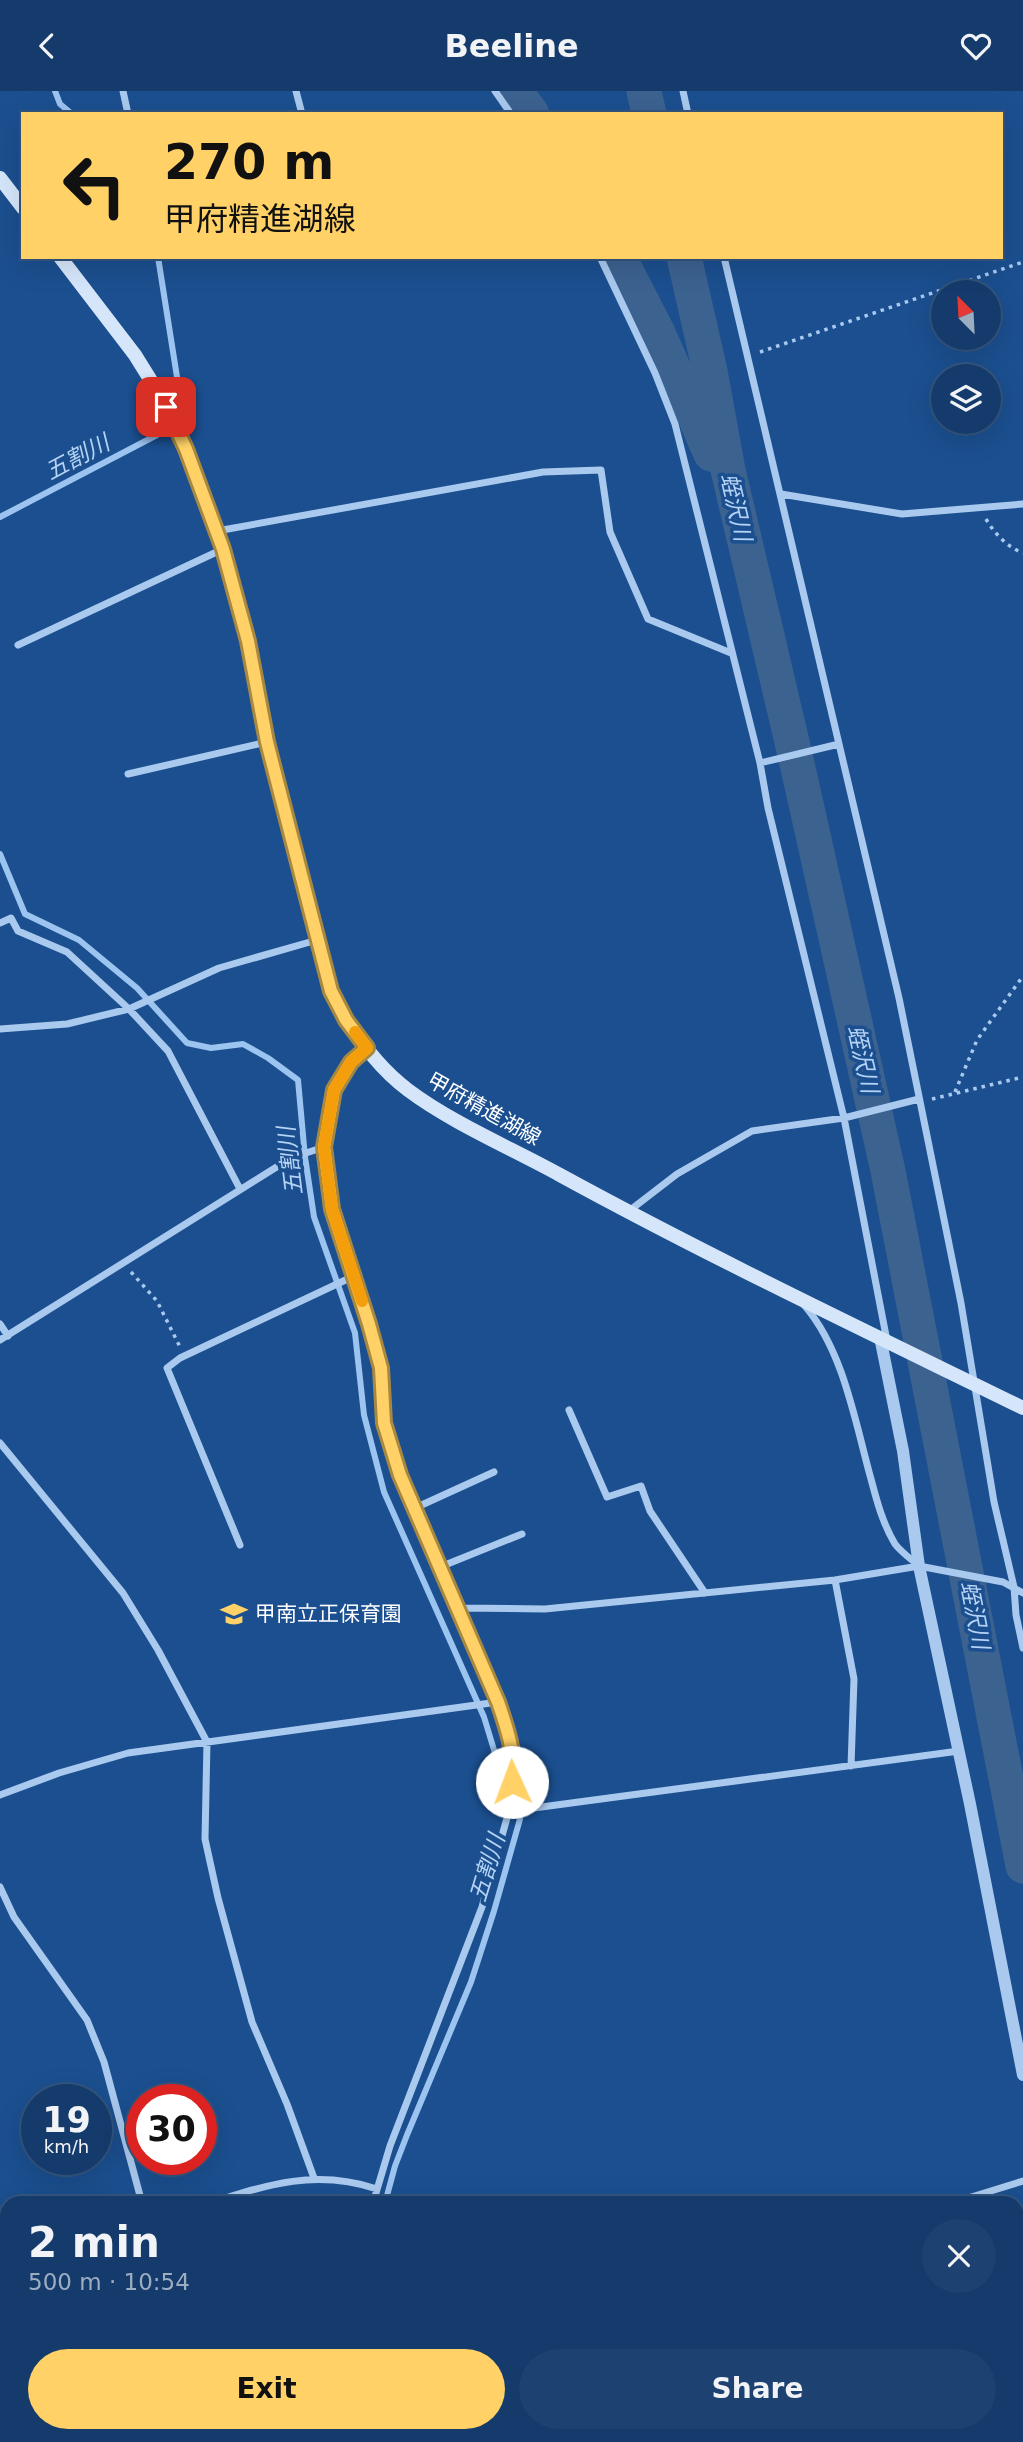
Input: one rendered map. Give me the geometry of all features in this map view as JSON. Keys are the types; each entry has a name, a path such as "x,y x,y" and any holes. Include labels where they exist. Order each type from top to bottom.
{"main road":[{"path":"0,178 21,205"},
{"name":"甲府精進湖線","path":"62,259 135,355 159,392 186,449 223,549 248,641 267,742 331,991 346,1020 367,1048 407,1089 442,1112 629,1211 1023,1408"}],"street":[{"path":"123,91 128,112"},
{"path":"296,91 301,112"},
{"path":"495,91 510,112"},
{"path":"683,91 688,112"},
{"path":"601,259 655,373 675,424 731,653 764,762 768,808 847,1117 887,1341 919,1566 959,1751 1023,2075"},
{"path":"724,259 899,998 961,1303 970,1382 1014,1587 1016,1615 1023,1648"},
{"path":"217,531 543,472 601,470 610,532 648,619 731,653"},
{"path":"781,494 902,514 1023,504"},
{"path":"18,645 223,549"},
{"path":"128,774 267,742"},
{"path":"764,762 839,744"},
{"path":"0,923 11,918 18,931 67,951 129,1009 168,1051 240,1189"},
{"path":"0,1029 67,1024 129,1009 219,968 317,940"},
{"path":"367,1048 351,1062 334,1090 324,1147 332,1209 381,1368 384,1423 400,1475 498,1702 508,1730 514,1765 507,1818 482,1907 390,2146 375,2196"},
{"path":"629,1211 677,1174 752,1131 847,1117 919,1099"},
{"path":"0,1340 291,1158 324,1147"},
{"path":"240,1545 167,1368 185,1355 354,1276"},
{"path":"798,1297 813,1315 830,1347 845,1387 881,1514 897,1547 919,1566 1003,1582 1023,1593"},
{"path":"0,1324 8,1336"},
{"path":"569,1410 607,1497 641,1486 650,1511 705,1593"},
{"path":"0,1443 123,1593 158,1650 207,1742 205,1839 218,1898 252,2022 314,2178"},
{"path":"415,1509 494,1472"},
{"path":"440,1567 522,1534"},
{"path":"457,1608 545,1609 835,1580 919,1566"},
{"path":"835,1580 854,1679 851,1766"},
{"path":"0,1795 59,1773 128,1753 498,1702"},
{"path":"510,1799 534,1808 959,1751"},
{"path":"0,1887 14,1917 87,2020 104,2062 140,2196"},
{"path":"234,2196 283,2182 314,2178 361,2183 377,2189"},
{"path":"975,2196 1023,2181"}],"path":[{"path":"748,356 1023,262"},
{"path":"979,509 993,532 1013,549 1023,553"},
{"path":"955,1092 977,1040 1023,976"},
{"path":"919,1099 933,1099 1023,1077"},
{"path":"124,1262 157,1301 185,1355"}],"waterway":[{"name":"五割川","path":"55,91 60,104 70,112"},
{"path":"515,91 531,112"},
{"name":"蛭沢川","path":"644,91 649,112"},
{"name":"五割川","path":"0,517 157,435 177,377 158,259"},
{"path":"620,259 658,333 711,454"},
{"name":"蛭沢川","path":"684,259 710,371 728,470 888,1171 1023,1866"},
{"name":"五割川","path":"0,854 25,914 79,940 137,988 187,1043 211,1048 243,1044 298,1080 314,1217 355,1333 364,1415 384,1492 484,1717 498,1763 499,1782 520,1819 471,1982 407,2135 387,2196"}],"slow traffic":[{"path":"355,1032 367,1048 351,1062 334,1090 324,1147 332,1209 362,1301"}],"place":[{"name":"甲南立正保育園","path":"234,1614"}],"route":[{"path":"166,407 186,449 223,549 248,641 267,742 331,991 346,1020 367,1048 351,1062 334,1090 324,1147 332,1209 381,1368 384,1423 400,1475 498,1702 508,1730 514,1765 512,1782"}]}
